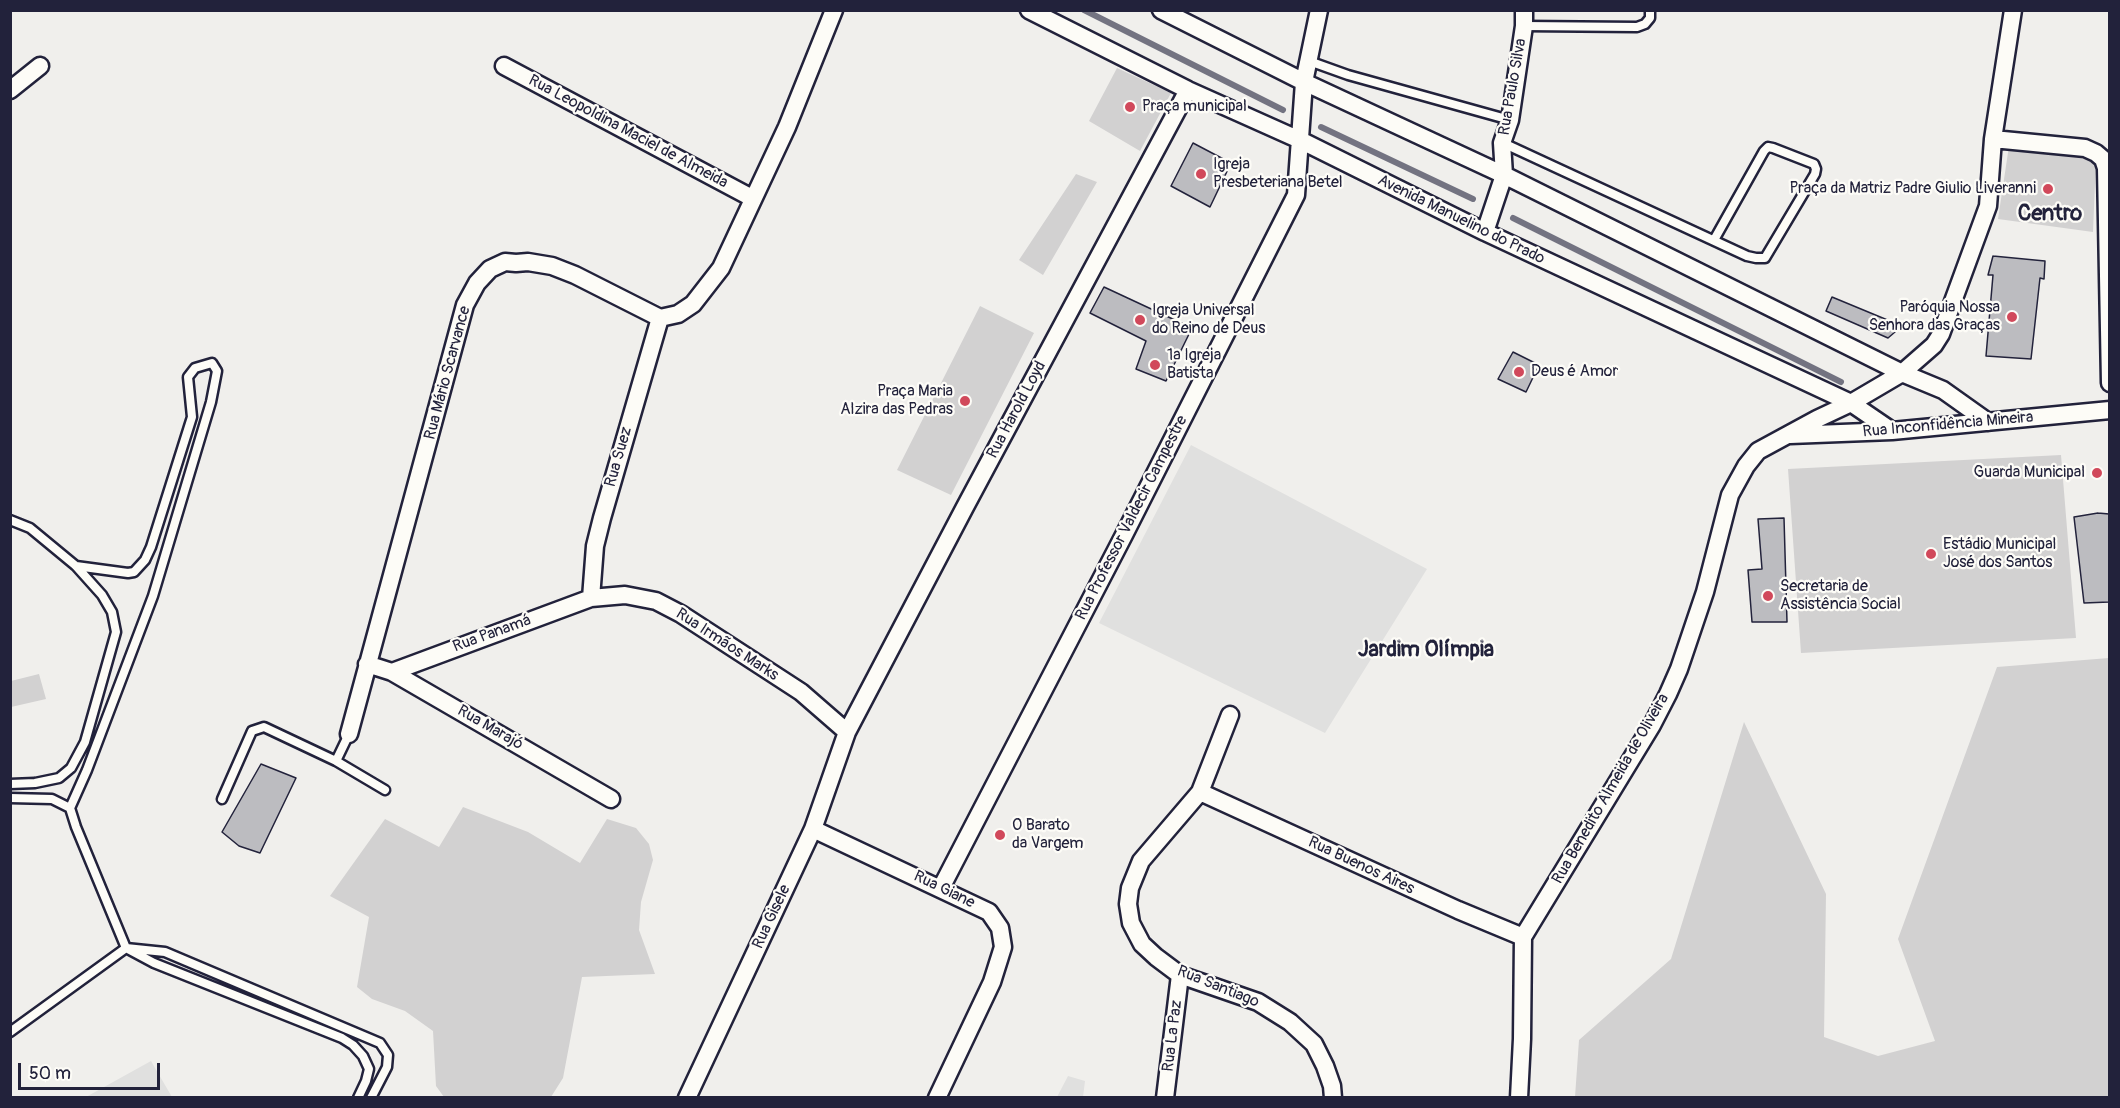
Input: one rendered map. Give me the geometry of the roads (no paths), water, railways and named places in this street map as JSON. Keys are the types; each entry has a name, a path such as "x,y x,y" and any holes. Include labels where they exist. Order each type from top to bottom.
{"street":[{"path":"660,318 678,314 693,304 722,268 752,198 787,127 834,10"},
{"name":"Avenida Manuelino do Prado","path":"1029,10 1188,90 1302,141 1485,232 1851,403 1892,431"},
{"path":"1161,10 1304,82 1504,175 1902,373 1943,390 1988,422"},
{"name":"Rua Professor Valdecir Campestre","path":"941,888 1124,535 1296,195 1302,141 1304,82 1319,10"},
{"name":"Rua Benedito Almeida de Oliveira","path":"1523,937 1652,725 1668,694 1679,669 1705,592 1730,495 1746,465 1758,451 1851,403 1902,373 1934,345 1941,334 1988,206 1993,139 2013,10"},
{"name":"Rua Paulo Silva","path":"1485,232 1504,175 1502,143 1510,120 1524,18"},
{"path":"10,90 40,66"},
{"name":"Rua Leopoldina Maciel de Almeida","path":"504,66 752,198"},
{"name":"Rua Harold Loyd","path":"847,732 1188,90"},
{"path":"1993,139 2085,148 2103,159 2106,168 2109,383"},
{"name":"Rua Mário Scarvance","path":"349,734 465,305 477,283 490,269 505,262 528,262 552,266 575,275 660,318"},
{"name":"Rua Suez","path":"591,598 595,546 660,318"},
{"name":"Rua Inconfidência Mineira","path":"1786,435 1892,431 2109,410"},
{"name":"Rua Irmãos Marks","path":"591,598 625,595 656,601 716,636 801,692 847,732"},
{"name":"Rua Panamá","path":"392,672 591,598"},
{"name":"Rua Marajó","path":"367,664 392,672 611,799"},
{"name":"Rua Santiago","path":"1230,715 1200,792 1141,861 1130,888 1128,904 1131,922 1142,944 1180,975 1258,1002 1290,1022 1314,1044 1325,1066 1332,1086 1333,1098"},
{"name":"Rua Gisele","path":"687,1098 813,829 847,732"},
{"name":"Rua Buenos Aires","path":"1200,792 1458,910 1523,937"},
{"name":"Rua Giane","path":"813,829 988,912 1000,928 1003,947 992,982 937,1098"},
{"path":"1519,1098 1523,937"},
{"name":"Rua La Paz","path":"1165,1098 1180,975"}],"lane":[{"path":"1524,18 1637,27 1646,24 1650,18 1650,10"},
{"path":"1309,61 1348,75 1510,120"},
{"path":"1502,143 1747,256 1765,258 1815,174 1814,164 1768,147 1714,240"},
{"path":"76,566 128,573 134,572 145,560 192,417 188,377 195,368 212,363 218,371 211,402 153,596 87,770 70,808 126,948 154,963 342,1038 353,1045 363,1056 369,1068 358,1098"},
{"path":"10,520 30,528 76,566 102,595 112,612 116,632 85,742 71,768 59,778 35,783 10,784"},
{"path":"222,799 252,731 264,727 336,761 385,790"},
{"path":"336,761 349,734"},
{"path":"10,798 52,799 70,808"},
{"path":"10,1032 126,948 165,952 380,1043 388,1055 387,1067 371,1098"}],"waterway":[{"path":"1084,10 1283,110"},
{"path":"1321,127 1473,199"},
{"path":"1513,218 1841,382"}],"place":[{"name":"Praça municipal","path":"1130,107"},
{"name":"Igreja Presbeteriana Betel","path":"1201,174"},
{"name":"Praça da Matriz Padre Giulio Liveranni","path":"2048,189"},
{"name":"Paróquia Nossa Senhora das Graças","path":"2012,317"},
{"name":"Igreja Universal do Reino de Deus","path":"1140,320"},
{"name":"1ª Igreja Batista","path":"1155,365"},
{"name":"Deus é Amor","path":"1519,372"},
{"name":"Praça Maria Alzira das Pedras","path":"965,401"},
{"name":"Guarda Municipal","path":"2097,473"},
{"name":"Estádio Municipal José dos Santos","path":"1931,554"},
{"name":"Secretaria de Assistência Social","path":"1768,596"},
{"name":"O Barato da Vargem","path":"1000,835"}],"district":[{"name":"Centro","path":"2050,214"},
{"name":"Jardim Olímpia","path":"1426,650"}]}
